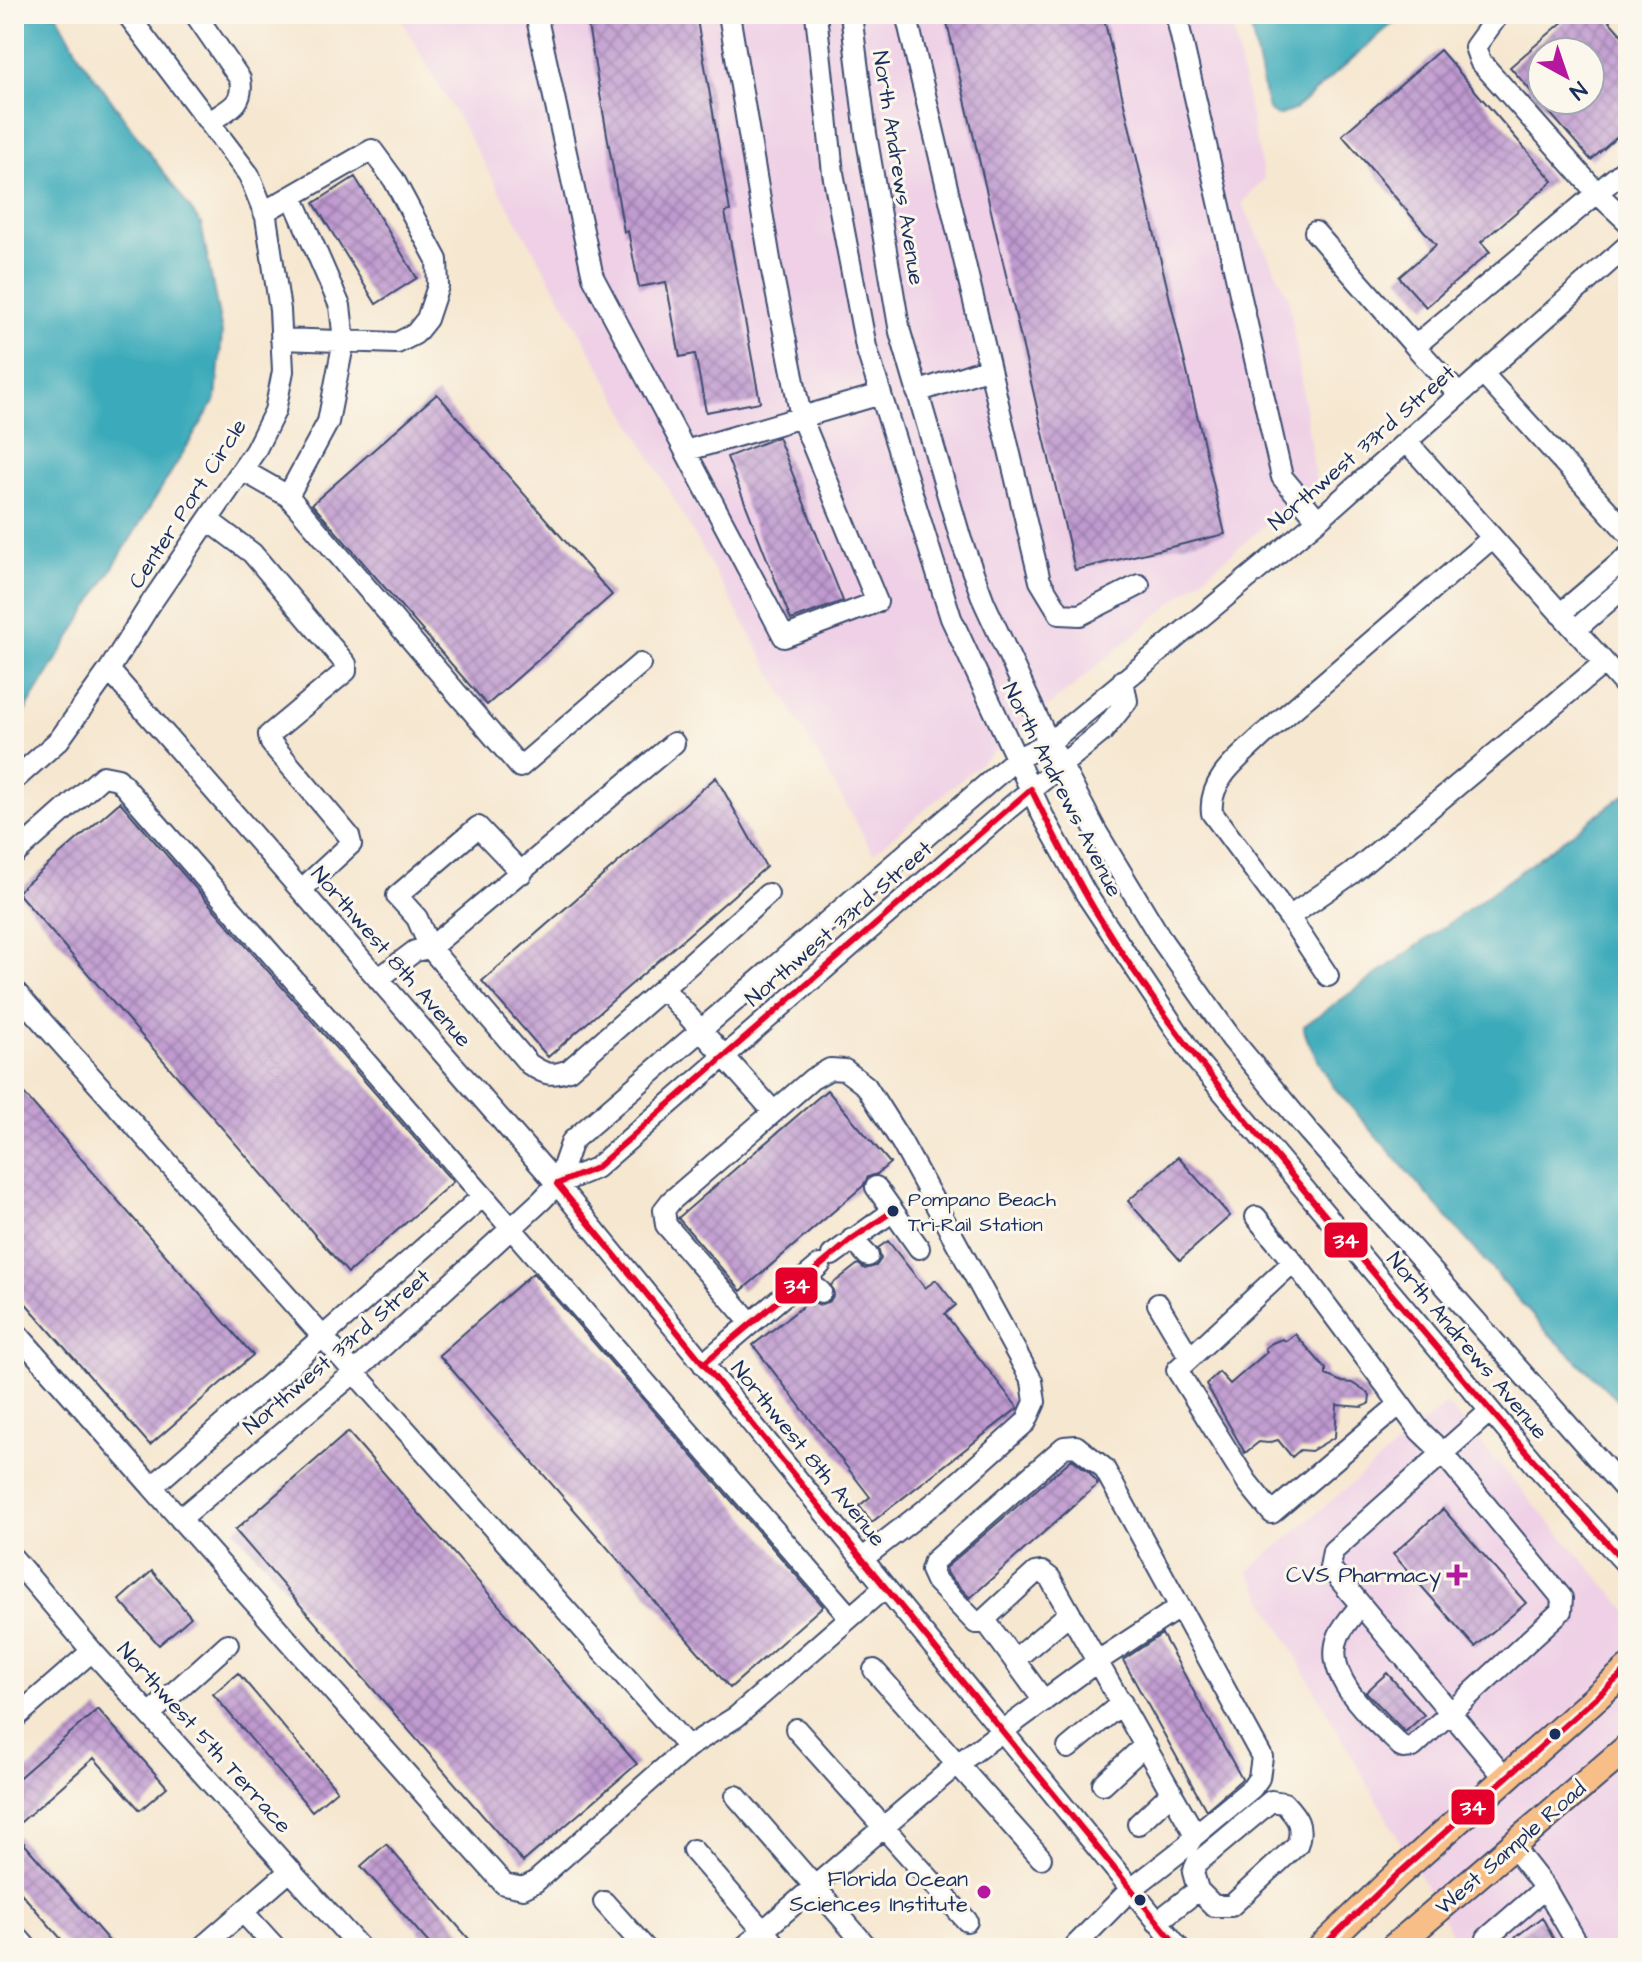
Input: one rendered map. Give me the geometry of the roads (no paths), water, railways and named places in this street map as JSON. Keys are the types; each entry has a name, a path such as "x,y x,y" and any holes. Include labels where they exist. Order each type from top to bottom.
{"main road":[{"path":"1321,1948 1387,1884 1628,1669"},
{"name":"West Sample Road","path":"1393,1948 1628,1747"}],"street":[{"name":"Center Port Circle","path":"14,780 59,740 255,451 275,411 283,371 280,310 264,212 249,175 127,14"},
{"path":"195,14 240,79 243,91 238,103 209,122"},
{"path":"536,14 593,277 784,637 877,602 801,417 771,266 729,14"},
{"name":"North Andrews Avenue","path":"816,14 833,173 866,347 951,618 1031,789 1086,894 1197,1061 1490,1411 1628,1566"},
{"name":"North Andrews Avenue","path":"851,14 866,134 900,332 961,540 984,602 1025,695 1096,831 1163,942 1231,1038 1309,1132 1624,1481"},
{"path":"906,14 1040,581 1060,614 1080,615 1139,585"},
{"path":"1176,14 1282,477 1318,520"},
{"path":"1499,14 1475,47 1480,61 1598,194 1628,222"},
{"path":"264,212 372,150 394,180 437,260 438,286 427,319 415,334 397,343 281,339"},
{"path":"1415,346 1628,167"},
{"path":"288,496 328,422 344,340 340,306 292,196"},
{"path":"1315,232 1459,395"},
{"name":"Northwest 33rd Street","path":"557,1184 572,1141 1016,759 1050,742 1318,520 1628,245"},
{"path":"917,392 989,368"},
{"path":"1483,374 1626,527"},
{"path":"685,451 881,394"},
{"path":"1407,442 1628,689"},
{"path":"242,470 288,496 520,767 640,664"},
{"path":"208,520 252,553 346,664 346,671 269,735 271,743 349,836 351,844 301,890"},
{"path":"1328,976 1289,917 1212,813 1211,802 1218,783 1227,769 1262,736 1492,538"},
{"path":"1560,614 1628,556"},
{"path":"1575,630 1628,584"},
{"path":"1289,917 1351,874 1604,663"},
{"name":"Northwest 8th Avenue","path":"109,670 557,1184 1179,1948"},
{"name":"Northwest 33rd Street","path":"180,1519 355,1372 557,1184 596,1168 1031,789 1103,731 1127,701 1123,680"},
{"path":"378,979 415,951 430,948 674,743"},
{"path":"14,855 103,776 118,779 513,1227 850,1617"},
{"path":"522,873 478,827 397,896 417,918 430,948 529,1064 544,1074 555,1075 569,1070 768,894"},
{"path":"663,988 773,1111"},
{"path":"14,990 688,1747"},
{"path":"751,1323 666,1225 664,1210 812,1079 830,1069 845,1070 866,1086 909,1156 1032,1381 1035,1402 1026,1422 942,1497 862,1559"},
{"path":"876,1187 919,1248"},
{"path":"152,1487 483,1196"},
{"path":"703,1364 852,1239 893,1211"},
{"path":"1256,1217 1420,1431 1442,1452 1562,1598 1561,1611 1413,1747 1403,1748 1351,1695 1339,1670 1337,1638 1361,1605"},
{"path":"852,1239 868,1256"},
{"path":"1293,1262 1177,1370 1247,1482 1272,1513 1400,1404"},
{"path":"819,1266 821,1292"},
{"path":"1158,1304 1190,1358"},
{"path":"14,1330 504,1884 523,1888 535,1882 688,1747 736,1717 885,1587"},
{"path":"1490,1411 1333,1551 1330,1568 1505,1778"},
{"path":"987,1623 976,1623 936,1581 931,1570 934,1561 1064,1447 1076,1446 1104,1468 1262,1757 1259,1778 1252,1788 1193,1837 1188,1845 1130,1890 1073,1948"},
{"name":"Northwest 5th Terrace","path":"14,1559 92,1651 360,1948"},
{"path":"1044,1701 987,1623 987,1617 1035,1573 1042,1572 1050,1578 1122,1703 1192,1829 1193,1837"},
{"path":"743,1948 956,1765 1098,1661 1180,1607"},
{"path":"1014,1660 1070,1613"},
{"path":"150,1714 228,1644"},
{"path":"14,1719 92,1651"},
{"path":"874,1670 1041,1858"},
{"path":"1068,1748 1122,1703"},
{"path":"796,1729 967,1921"},
{"path":"1103,1784 1145,1745"},
{"path":"1138,1824 1172,1792"},
{"path":"736,1796 868,1948"},
{"path":"1271,1801 1284,1803 1298,1819 1301,1833 1297,1845 1231,1906 1214,1906 1198,1890 1193,1872 1197,1863 1271,1801"},
{"path":"1513,1847 1545,1888 1580,1948"},
{"path":"693,1850 778,1948"},
{"path":"202,1948 291,1870"},
{"path":"1492,1948 1487,1938 1545,1888"},
{"path":"1157,1922 1198,1890"},
{"path":"604,1902 645,1948"},
{"path":"243,1912 276,1948"},
{"path":"14,1933 27,1948"}],"water":[{"path":"14,14 57,14 82,60 201,224 222,333 216,399 14,729"},
{"path":"1248,14 1403,14 1294,110 1277,116 1268,110"},
{"path":"1628,792 1628,1410 1545,1330 1332,1085 1304,1026"}],"place":[{"name":"Pompano Beach Tri-Rail Station","path":"893,1211"},
{"name":"CVS Pharmacy","path":"1457,1575"},
{"name":"Florida Ocean Sciences Institute","path":"984,1892"}]}
